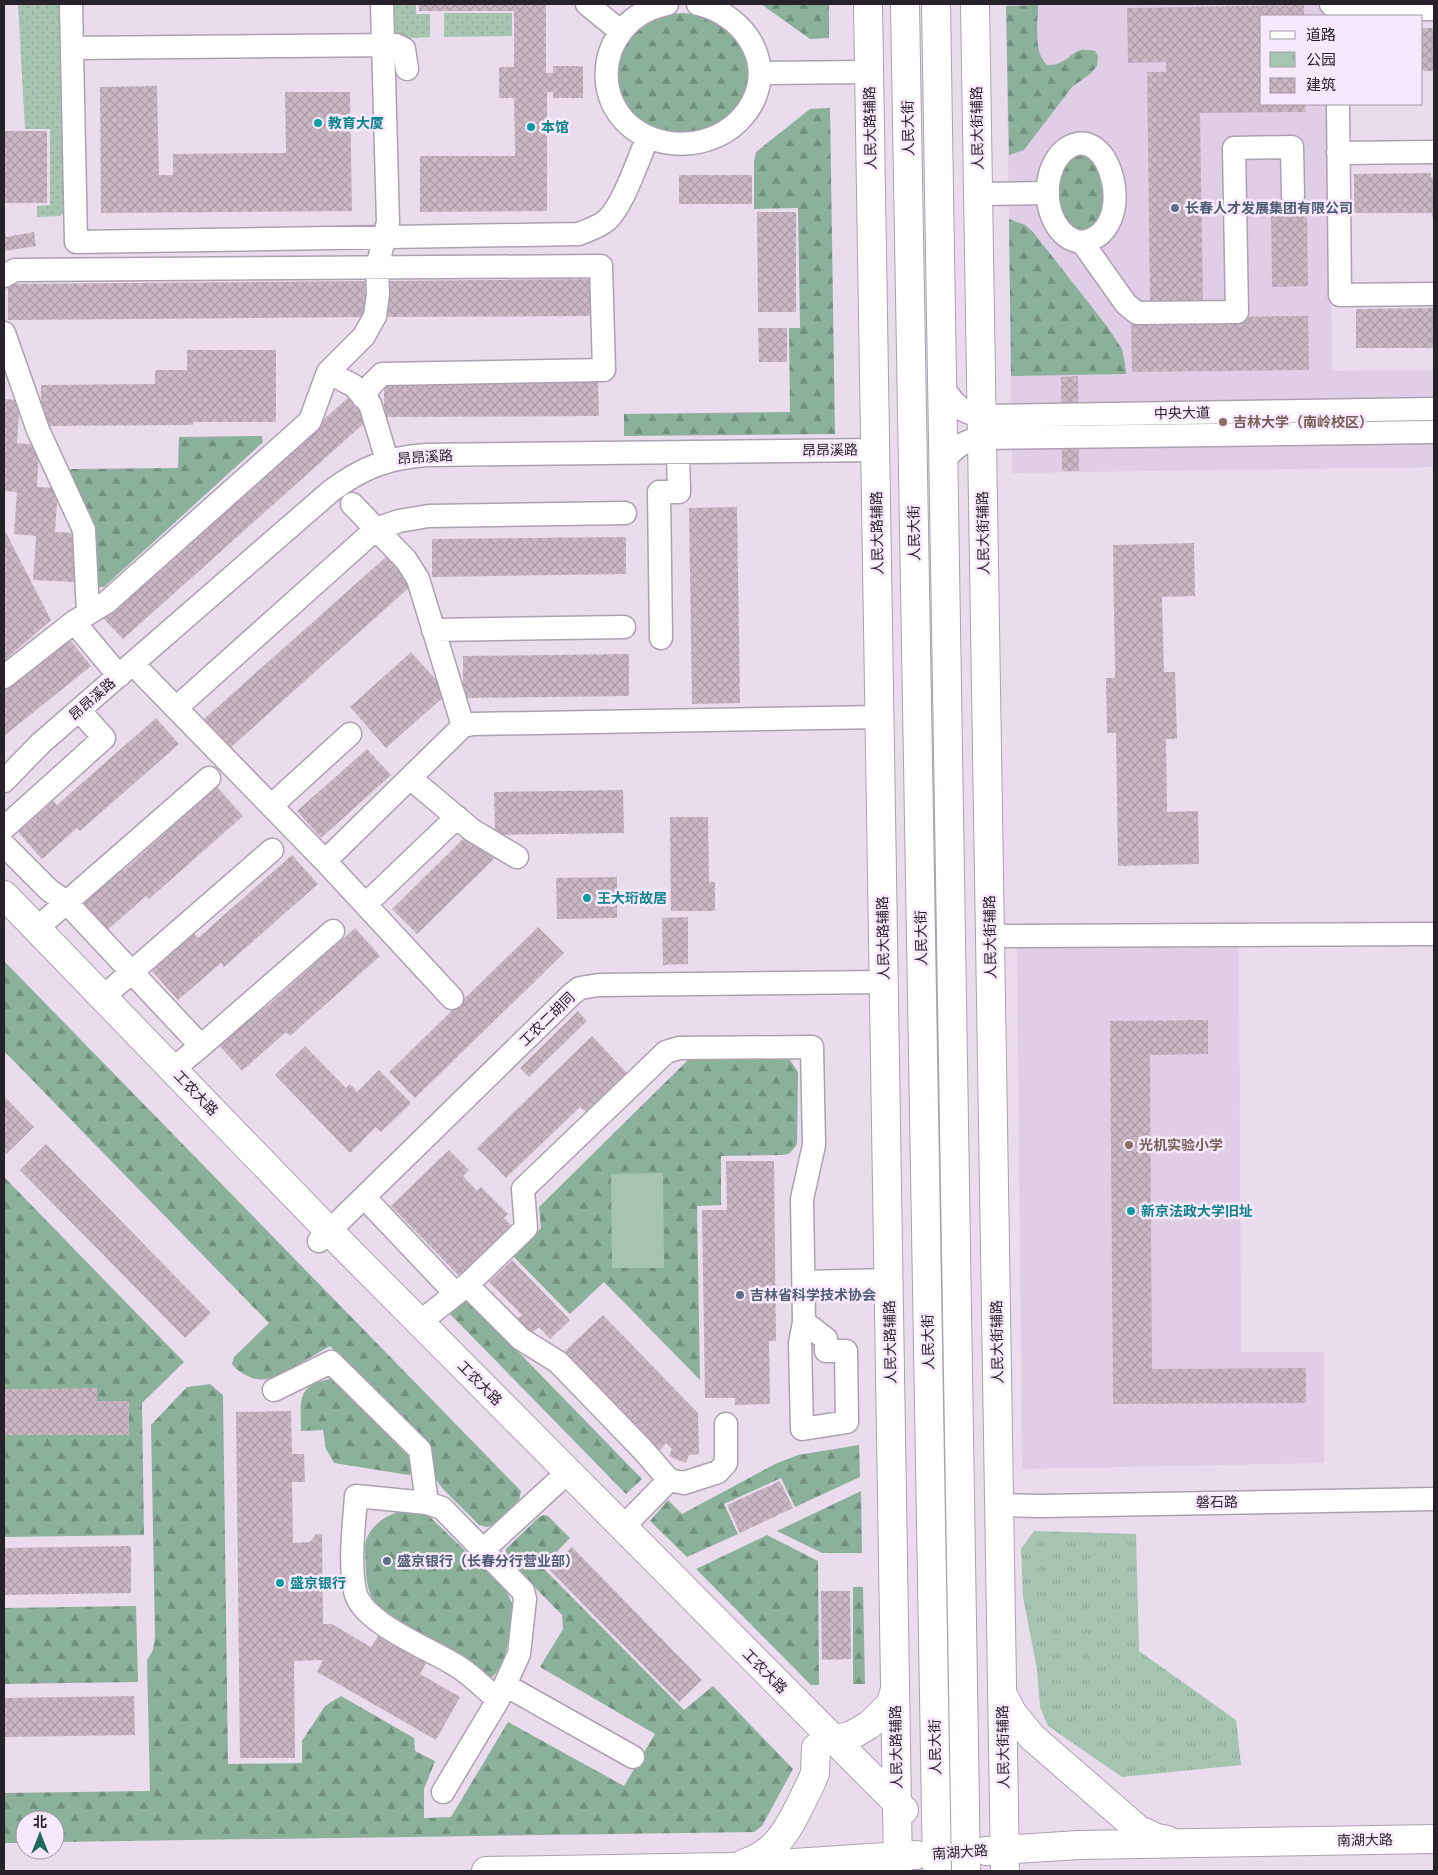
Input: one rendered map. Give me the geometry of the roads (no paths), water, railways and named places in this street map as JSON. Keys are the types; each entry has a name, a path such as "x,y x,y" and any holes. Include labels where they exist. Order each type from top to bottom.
{"main road":[{"name":"人民大路辅路","path":"868,4 897,1804 931,1858"},
{"name":"人民大街","path":"905,4 931,1858"},
{"name":"人民大街","path":"931,1858 944,462 936,4"},
{"name":"人民大街辅路","path":"975,4 1005,1860"},
{"name":"工农大路","path":"4,895 172,1069 324,1236 556,1483 823,1743 897,1804 931,1858"},
{"name":"工农大路","path":"4,920 324,1236 420,1322 623,1527 931,1858"},
{"path":"730,1867 757,1859 781,1839 811,1783 823,1743 852,1735 869,1725 890,1705 896,1690"},
{"path":"1002,1693 1013,1714 1032,1737 1139,1830 1158,1838 1183,1843"},
{"name":"南湖大路","path":"486,1871 730,1867 931,1858 1005,1860 1079,1845 1434,1839"}],"street":[{"path":"71,4 76,242 579,234 596,228 607,220 618,204 648,137"},
{"path":"4,678 81,617 107,602 310,421 328,372 364,336 375,316 378,294 378,268 388,222 382,4"},
{"path":"588,4 620,31"},
{"path":"667,4 637,16 620,31 606,62 606,73 608,90 614,106 628,124 648,137 671,143 706,141 728,131 737,124 751,106 757,90 760,73 755,51 744,31 727,15 698,4"},
{"path":"1336,8 1434,9"},
{"path":"72,48 383,44 396,45 404,49 407,69"},
{"path":"760,73 869,72"},
{"path":"1338,105 1340,295 1434,294"},
{"path":"1080,144 1093,147 1104,158 1109,165 1114,183 1113,211 1106,227 1095,238 1082,242 1069,238 1058,228 1051,212 1048,193 1053,166 1062,152 1080,144"},
{"path":"1082,242 1126,304 1137,314 1237,312 1234,148 1292,148 1293,196"},
{"path":"1338,153 1434,152"},
{"path":"978,194 1048,193"},
{"path":"4,276 15,270 600,266 604,370 382,374 372,384 364,397"},
{"path":"4,333 38,430 84,530 81,617 126,670 176,708 366,904 452,998"},
{"path":"328,372 354,386 370,404 386,460"},
{"name":"中央大道","path":"942,386 958,407 968,413 982,427 1434,432"},
{"name":"中央大道","path":"944,462 950,453 959,445 969,440 982,427 1434,409"},
{"name":"昂昂溪路","path":"4,781 41,743 331,491 355,475 386,460 426,455 875,450"},
{"path":"661,638 659,492 679,492 678,452"},
{"path":"352,504 406,560 418,579 463,726"},
{"path":"176,708 376,529 399,521 429,516 625,513"},
{"path":"433,630 624,627"},
{"path":"4,828 104,738 79,710"},
{"path":"325,861 463,726 473,724 880,717"},
{"path":"271,806 350,734"},
{"path":"36,928 209,778"},
{"path":"410,778 472,830 517,857"},
{"path":"366,904 457,817"},
{"path":"4,845 49,890 66,902 201,1046"},
{"path":"103,997 272,850"},
{"path":"172,1069 333,931"},
{"path":"990,934 1007,936 1434,934"},
{"name":"工农二胡同","path":"324,1236 565,1000 580,988 599,985 884,982"},
{"path":"420,1322 462,1289 526,1228 524,1189 666,1052 679,1048 812,1047 814,1145 802,1199 804,1282 804,1322 800,1342 802,1429 848,1422 846,1351 826,1351 826,1339 804,1322"},
{"path":"364,1197 462,1289 521,1339 558,1362 644,1451 669,1480 684,1483 718,1472 726,1463 726,1424"},
{"path":"804,1282 889,1280"},
{"path":"274,1390 331,1362 420,1450 427,1503"},
{"path":"623,1527 669,1480"},
{"path":"483,1550 556,1483"},
{"path":"443,1792 502,1693 519,1654 524,1599 523,1591 442,1508 427,1503 356,1496 352,1549 355,1593 362,1608 375,1620 502,1693 633,1757"},
{"name":"磐石路","path":"999,1505 1042,1506 1434,1499"}],"place":[{"name":"教育大厦","path":"318,123"},
{"name":"本馆","path":"531,127"},
{"name":"长春人才发展集团有限公司","path":"1175,208"},
{"name":"吉林大学（南岭校区）","path":"1223,422"},
{"name":"王大珩故居","path":"587,898"},
{"name":"光机实验小学","path":"1129,1145"},
{"name":"新京法政大学旧址","path":"1131,1211"},
{"name":"吉林省科学技术协会","path":"740,1295"},
{"name":"盛京银行（长春分行营业部）","path":"387,1561"},
{"name":"盛京银行","path":"280,1583"}]}
